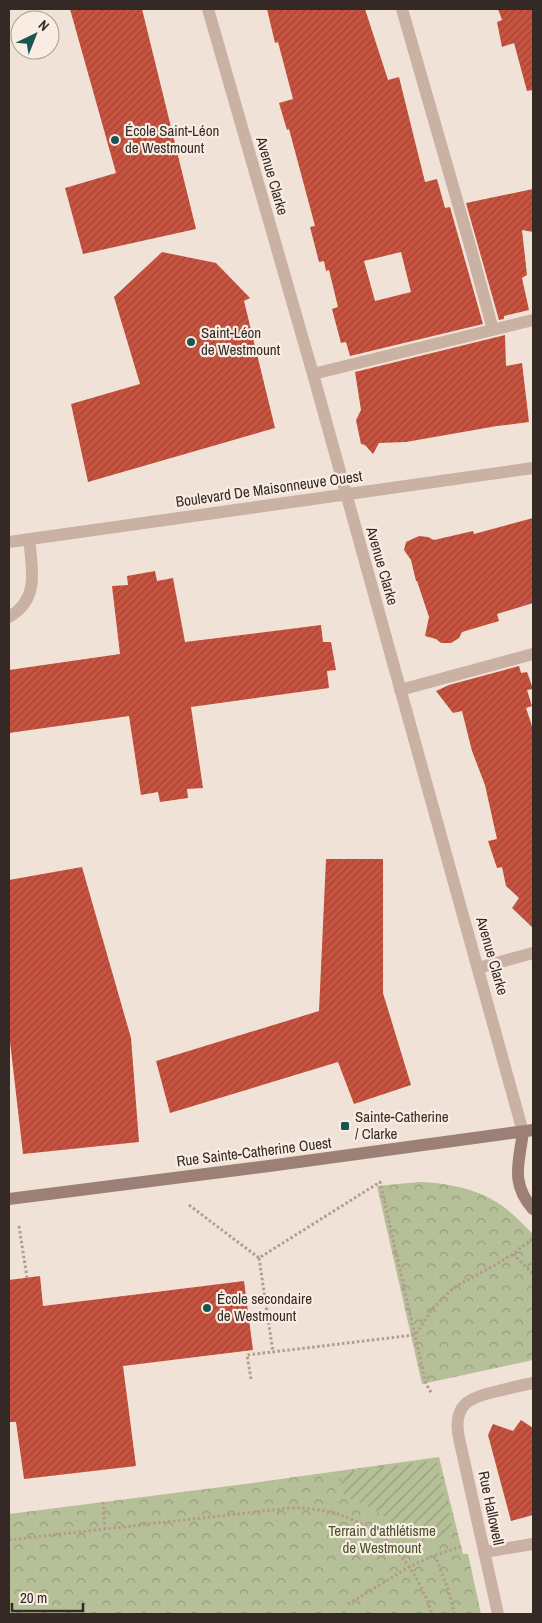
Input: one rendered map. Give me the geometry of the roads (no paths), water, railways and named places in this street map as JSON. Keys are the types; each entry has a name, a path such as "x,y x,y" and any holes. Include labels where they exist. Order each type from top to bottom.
{"main road":[{"path":"528,1131 533,1142"},
{"path":"528,1131 517,1176 525,1198 533,1209"},
{"name":"Rue Sainte-Catherine Ouest","path":"9,1199 528,1131"}],"street":[{"name":"Avenue Clarke","path":"208,9 313,374 478,968 528,1131"},
{"path":"402,9 493,330"},
{"path":"313,374 533,320"},
{"name":"Boulevard De Maisonneuve Ouest","path":"9,542 533,468"},
{"path":"9,617 23,607 30,595 32,577 29,539"},
{"path":"400,690 533,654"},
{"path":"478,968 533,953"},
{"name":"Rue Hallowell","path":"498,1614 458,1430 458,1418 461,1409 475,1397 533,1382"},
{"path":"484,1552 533,1544"}],"place":[{"name":"École Saint-Léon de Westmount","path":"115,140"},
{"name":"Saint-Léon de Westmount","path":"191,342"},
{"name":"Sainte-Catherine / Clarke","path":"345,1126"},
{"name":"École secondaire de Westmount","path":"207,1308"}],"park label":[{"name":"Terrain d'athlétisme de Westmount","path":"382,1540"}]}
